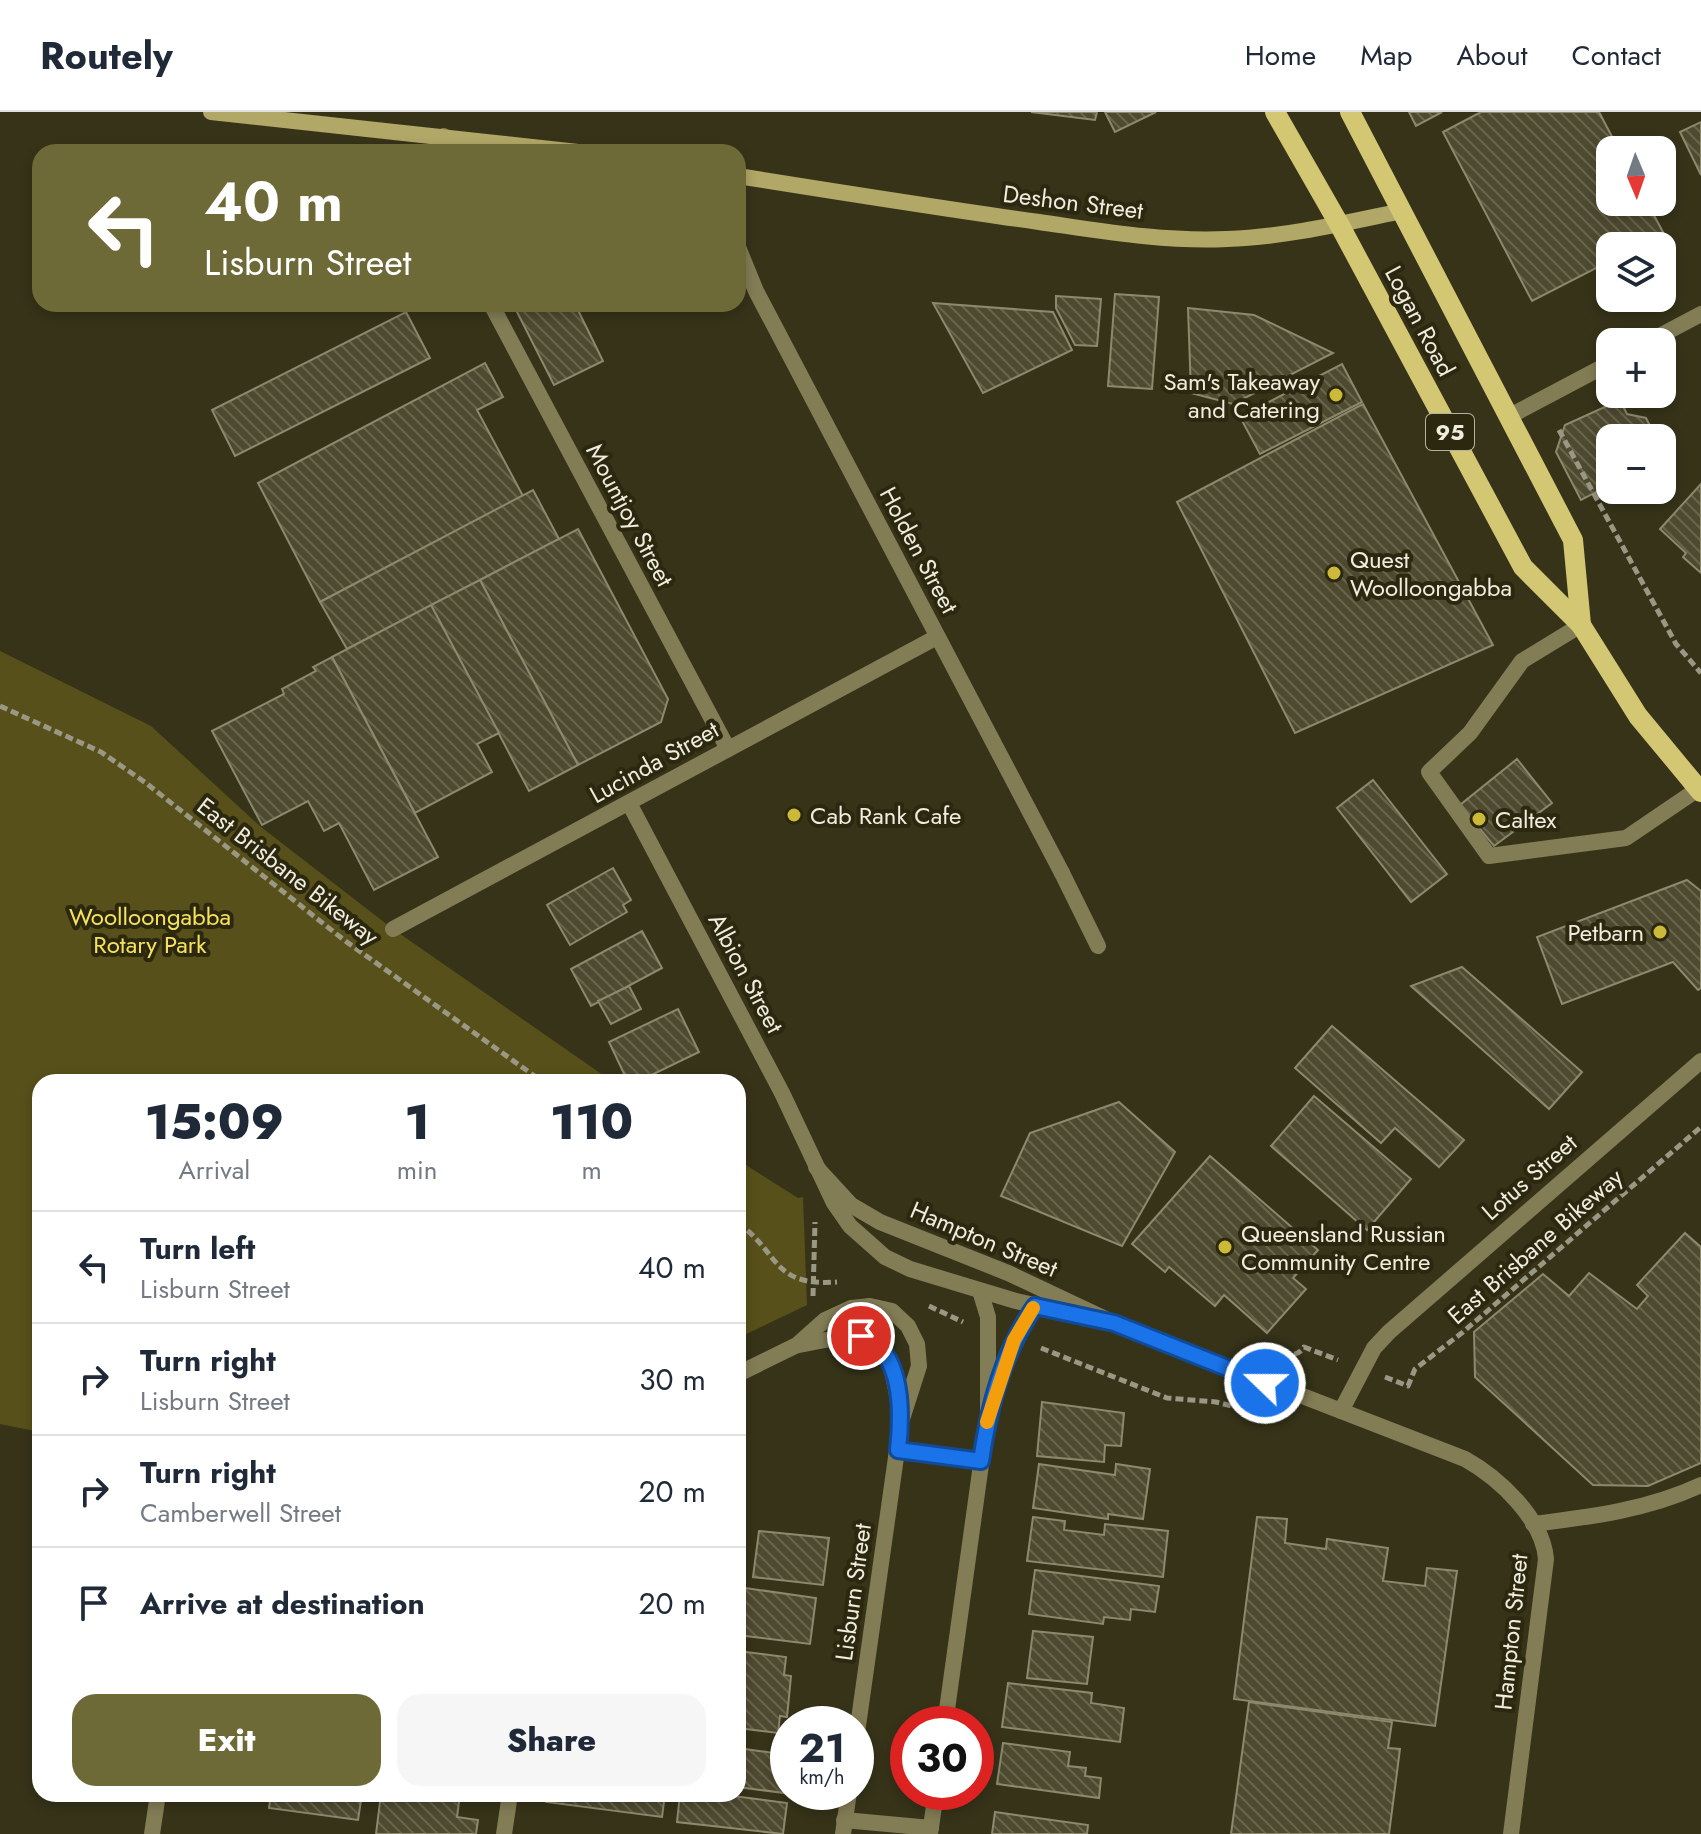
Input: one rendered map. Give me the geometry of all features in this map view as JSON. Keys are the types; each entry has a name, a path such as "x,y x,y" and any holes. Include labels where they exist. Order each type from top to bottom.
{"main road":[{"name":"Logan Road","path":"1275,112 1339,224 1523,567 1581,625 1638,716 1700,790"},
{"name":"Logan Road","path":"1350,112 1573,540 1581,625"}],"street":[{"path":"211,112 442,144"},
{"name":"Deshon Street","path":"746,177 934,208 1138,236 1227,239 1281,235 1402,211"},
{"name":"Holden Street","path":"746,267 1098,946"},
{"name":"Mountjoy Street","path":"495,312 728,749"},
{"path":"1674,328 1701,314"},
{"path":"1508,417 1596,370"},
{"path":"1581,625 1522,661 1470,733 1429,772 1489,856 1626,838 1700,790"},
{"name":"Lucinda Street","path":"393,929 937,637"},
{"name":"Albion Street","path":"629,803 782,1093 816,1167 836,1198"},
{"name":"Lotus Street","path":"1341,1411 1374,1348 1389,1332 1701,1061"},
{"name":"Hampton Street","path":"836,1198 860,1238 885,1257 910,1269 1035,1306 1114,1323"},
{"name":"Hampton Street","path":"836,1198 870,1217 994,1267 1114,1323 1476,1465 1509,1492 1533,1524 1544,1546 1545,1580 1511,1834"},
{"path":"947,1706 988,1414 987,1309 980,1291"},
{"path":"746,1370 797,1345 825,1320 851,1308 874,1306 897,1315 913,1333 919,1350 917,1375 901,1422"},
{"path":"988,1414 1014,1340 1035,1306"},
{"path":"797,1345 856,1335 876,1343 894,1372 901,1422"},
{"name":"Lisburn Street","path":"861,1706 901,1422"},
{"path":"898,1450 981,1461"},
{"path":"1533,1524 1613,1512 1701,1485"},
{"path":"152,1834 157,1802"},
{"path":"504,1834 509,1802"},
{"path":"844,1827 931,1831 934,1810"}],"path":[{"path":"1559,430 1676,644 1701,673"},
{"name":"East Brisbane Bikeway","path":"0,706 101,752 344,940 532,1074"},
{"name":"East Brisbane Bikeway","path":"1394,1381 1408,1386 1415,1369 1444,1348 1701,1127"},
{"path":"813,1305 815,1217"},
{"path":"746,1231 784,1271 799,1281 846,1281"},
{"path":"921,1301 949,1317 988,1332"},
{"path":"1014,1340 1064,1356 1167,1398 1216,1402 1252,1411 1256,1401"},
{"path":"1277,1359 1280,1351 1292,1355 1304,1347 1316,1353"}],"green space":[{"name":"Woolloongabba Rotary Park","path":"0,651 151,726 261,827 393,929 601,1074 32,1074 32,1430 0,1424"},
{"path":"746,1165 798,1198 803,1197 807,1305 746,1334"}],"building":[{"path":"1031,112 1097,112 1095,120"},
{"path":"1105,112 1156,112 1115,132"},
{"path":"1409,112 1442,112 1416,126"},
{"path":"1481,112 1599,112 1612,136 1596,136 1596,216 1654,216 1663,232 1596,232 1596,268 1532,301 1443,132"},
{"path":"1701,122 1701,175 1680,132"},
{"path":"1115,294 1159,297 1152,389 1108,386"},
{"path":"1056,296 1101,299 1097,346 1075,345 1056,308"},
{"path":"933,303 1053,312 1072,350 983,393"},
{"path":"1188,308 1254,315 1333,353 1233,404 1191,393"},
{"path":"406,312 430,358 235,456 212,410"},
{"path":"517,312 579,312 603,361 554,385"},
{"path":"485,363 503,397 477,410 523,496 320,602 258,483"},
{"path":"1342,364 1362,402 1260,454 1240,417"},
{"name":"Quest Woolloongabba","path":"1363,404 1493,645 1295,733 1177,502"},
{"path":"1602,408 1624,408 1627,414 1646,418 1649,424 1596,424 1596,492 1581,500 1556,452 1565,425"},
{"path":"1701,484 1701,573 1683,557 1686,553 1660,529"},
{"path":"533,490 559,539 347,649 320,602"},
{"path":"578,529 668,699 661,722 578,765 480,580"},
{"path":"480,580 578,765 529,791 431,605"},
{"path":"431,605 499,733 477,744 492,772 415,813 332,657"},
{"path":"332,657 438,857 374,890 339,823 324,831 308,801 262,825 212,731 284,694 282,689 316,671 313,667"},
{"path":"1517,759 1552,803 1494,846 1460,805"},
{"path":"1373,780 1447,874 1411,902 1337,808"},
{"path":"613,868 631,900 623,905 627,912 570,945 547,905"},
{"path":"1687,880 1701,891 1701,988 1698,990 1673,962 1562,1004 1537,937"},
{"path":"642,931 662,968 591,1006 571,969"},
{"path":"1462,967 1582,1072 1549,1109 1411,986"},
{"path":"629,986 641,1009 611,1024 598,1001"},
{"path":"678,1009 699,1052 654,1074 624,1074 609,1042"},
{"path":"1332,1026 1464,1140 1439,1167 1395,1128 1381,1143 1295,1068"},
{"path":"1314,1096 1411,1179 1367,1230 1271,1146"},
{"path":"1119,1102 1175,1152 1122,1246 1001,1196 1030,1133"},
{"name":"Queensland Russian Community Centre","path":"1210,1156 1318,1250 1293,1278 1306,1289 1267,1333 1224,1295 1215,1306 1169,1267 1165,1272 1132,1244"},
{"path":"1685,1233 1701,1247 1701,1463 1648,1486 1593,1485 1475,1377 1474,1332 1543,1274 1569,1296 1589,1273 1637,1309 1648,1296 1637,1285"},
{"path":"1042,1402 1124,1413 1121,1446 1105,1445 1104,1462 1037,1456"},
{"path":"1039,1464 1115,1475 1116,1464 1150,1469 1143,1519 1108,1514 1108,1519 1033,1508"},
{"path":"1033,1517 1065,1521 1064,1530 1104,1535 1105,1524 1168,1531 1163,1577 1027,1561"},
{"path":"1257,1517 1287,1519 1285,1543 1326,1549 1327,1539 1388,1548 1383,1581 1425,1586 1427,1568 1457,1571 1435,1726 1234,1699"},
{"path":"759,1531 829,1538 823,1585 753,1577"},
{"path":"1035,1570 1159,1586 1155,1612 1131,1609 1130,1620 1104,1617 1103,1624 1029,1614"},
{"path":"746,1588 816,1598 810,1644 746,1636"},
{"path":"1033,1631 1093,1637 1087,1684 1027,1678"},
{"path":"746,1652 786,1657 784,1675 791,1676 788,1706 770,1706 770,1732 746,1729"},
{"path":"1008,1683 1092,1693 1091,1703 1124,1708 1120,1742 1002,1727"},
{"path":"1249,1702 1392,1722 1388,1748 1400,1749 1389,1834 1231,1834"},
{"path":"1003,1743 1070,1752 1068,1766 1086,1768 1085,1776 1101,1778 1099,1798 997,1784"},
{"path":"746,1749 770,1752 770,1791 746,1788"},
{"path":"746,1798 770,1801 770,1810 786,1810 783,1834 677,1822 679,1802 746,1802"},
{"path":"270,1802 361,1802 358,1820 269,1808"},
{"path":"380,1802 459,1802 457,1817 478,1820 476,1834 376,1834"},
{"path":"546,1802 664,1802 662,1817"},
{"path":"995,1812 1088,1825 1087,1834 992,1834"}],"slow traffic":[{"path":"987,1422 1014,1340 1033,1308"}],"place":[{"name":"Sam's Takeaway and Catering","path":"1336,395"},
{"name":"Quest Woolloongabba","path":"1334,573"},
{"name":"Cab Rank Cafe","path":"794,815"},
{"name":"Caltex","path":"1479,819"},
{"name":"Petbarn","path":"1660,932"},
{"name":"Queensland Russian Community Centre","path":"1225,1247"}],"route":[{"path":"861,1336 882,1350 894,1372 901,1422 898,1450 981,1461 988,1414 1007,1358 1018,1330 1035,1306 1114,1323 1265,1383"}]}
